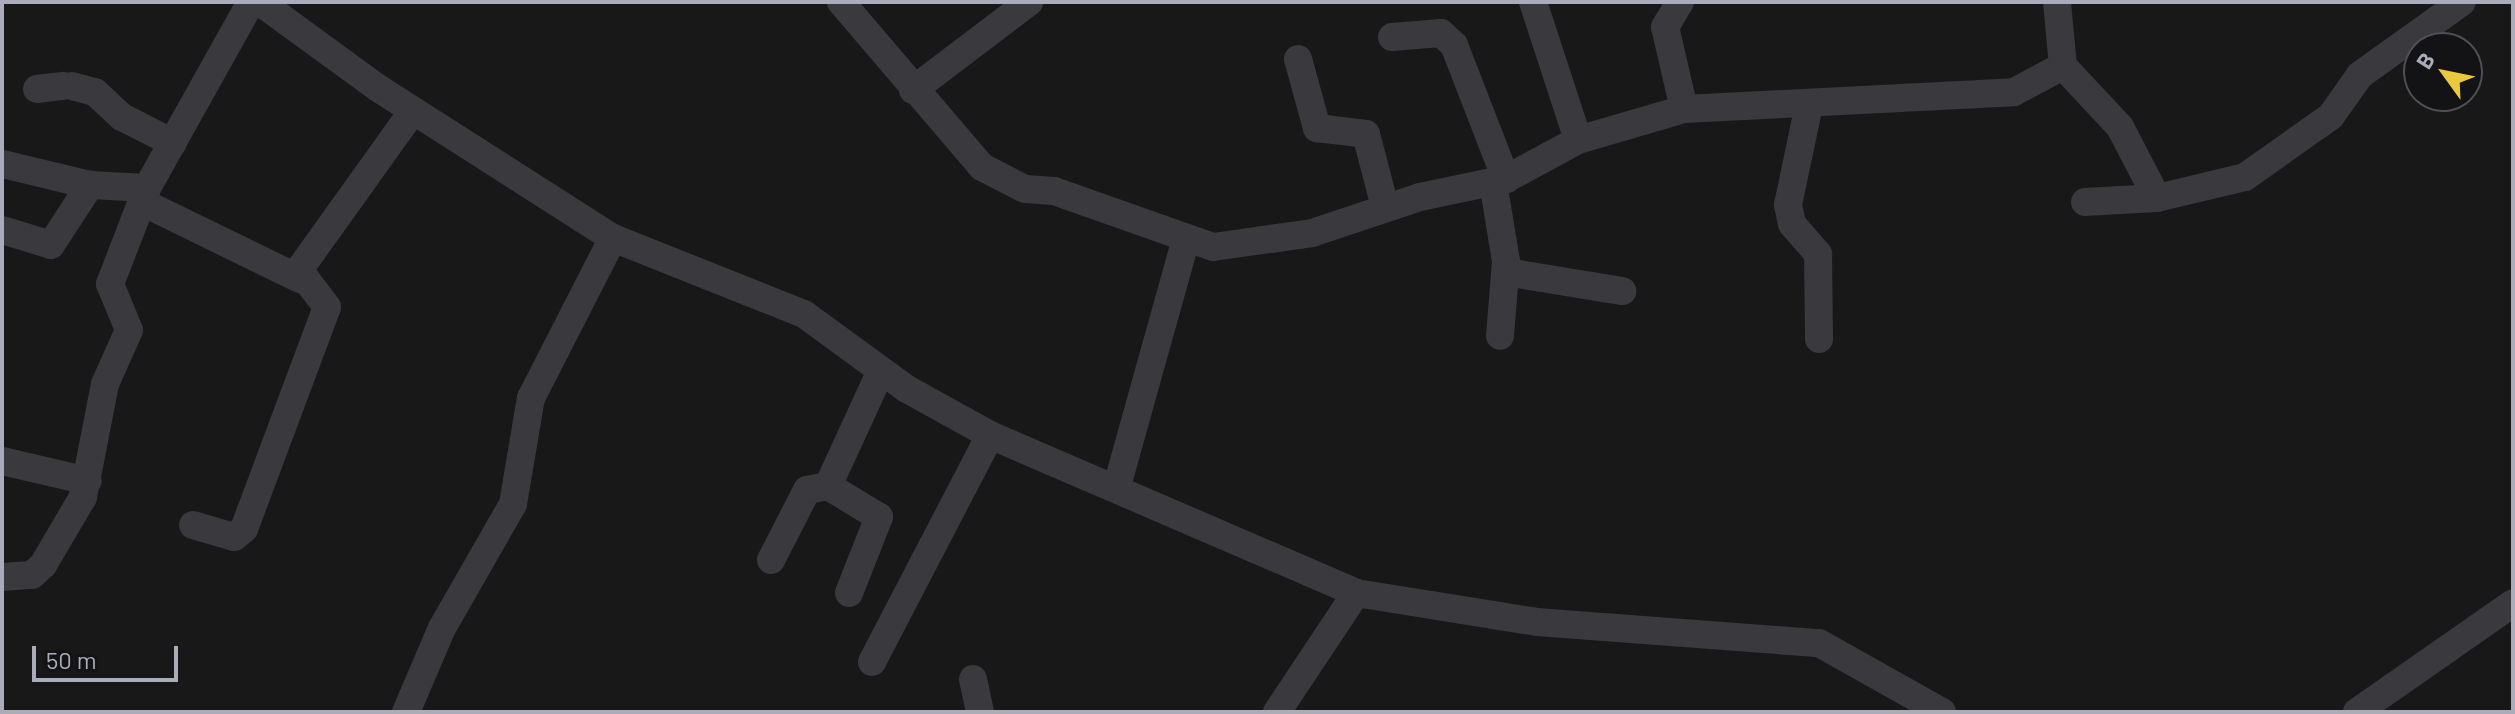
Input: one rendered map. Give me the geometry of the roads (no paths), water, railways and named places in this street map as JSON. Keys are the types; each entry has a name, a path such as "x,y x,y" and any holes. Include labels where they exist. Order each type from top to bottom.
{"street":[{"path":"2,577 32,575 43,565 88,481 105,384 129,330 110,284 144,195 251,2"},
{"path":"260,2 413,111 613,238 804,314 881,371 990,435 1117,486 1356,593 1537,622 1819,643 1942,712"},
{"path":"841,2 913,90 982,167 1185,243 1252,246 1385,207 1499,181 1578,140 1684,109 1809,105 2014,92 2063,66"},
{"path":"913,90 1029,2"},
{"path":"1533,2 1578,140"},
{"path":"2057,2 2063,66 2120,127 2157,198"},
{"path":"2085,202 2157,198 2245,177 2325,121 2360,75 2462,2"},
{"path":"1671,5 1665,27 1684,109"},
{"path":"1392,37 1441,33 1454,45 1499,181 1506,272 1500,336"},
{"path":"1298,59 1317,128 1366,134 1385,207"},
{"path":"57,87 95,92 122,117 173,143"},
{"path":"1809,105 1788,205 1792,224 1818,254 1819,339"},
{"path":"300,279 307,253 413,111"},
{"path":"3,164 144,195 300,279 324,299 325,318 244,529 234,537 193,525"},
{"path":"2,230 51,245 90,185"},
{"path":"406,712 442,628 513,504 531,398 613,238"},
{"path":"1117,486 1185,243"},
{"path":"1506,272 1622,291"},
{"path":"828,486 881,371"},
{"path":"872,662 990,435"},
{"path":"2,461 88,481"},
{"path":"771,560 807,490 828,486 877,511 849,593"},
{"path":"1285,710 1356,593"},
{"path":"2357,712 2513,603"},
{"path":"973,679 980,712"}]}
